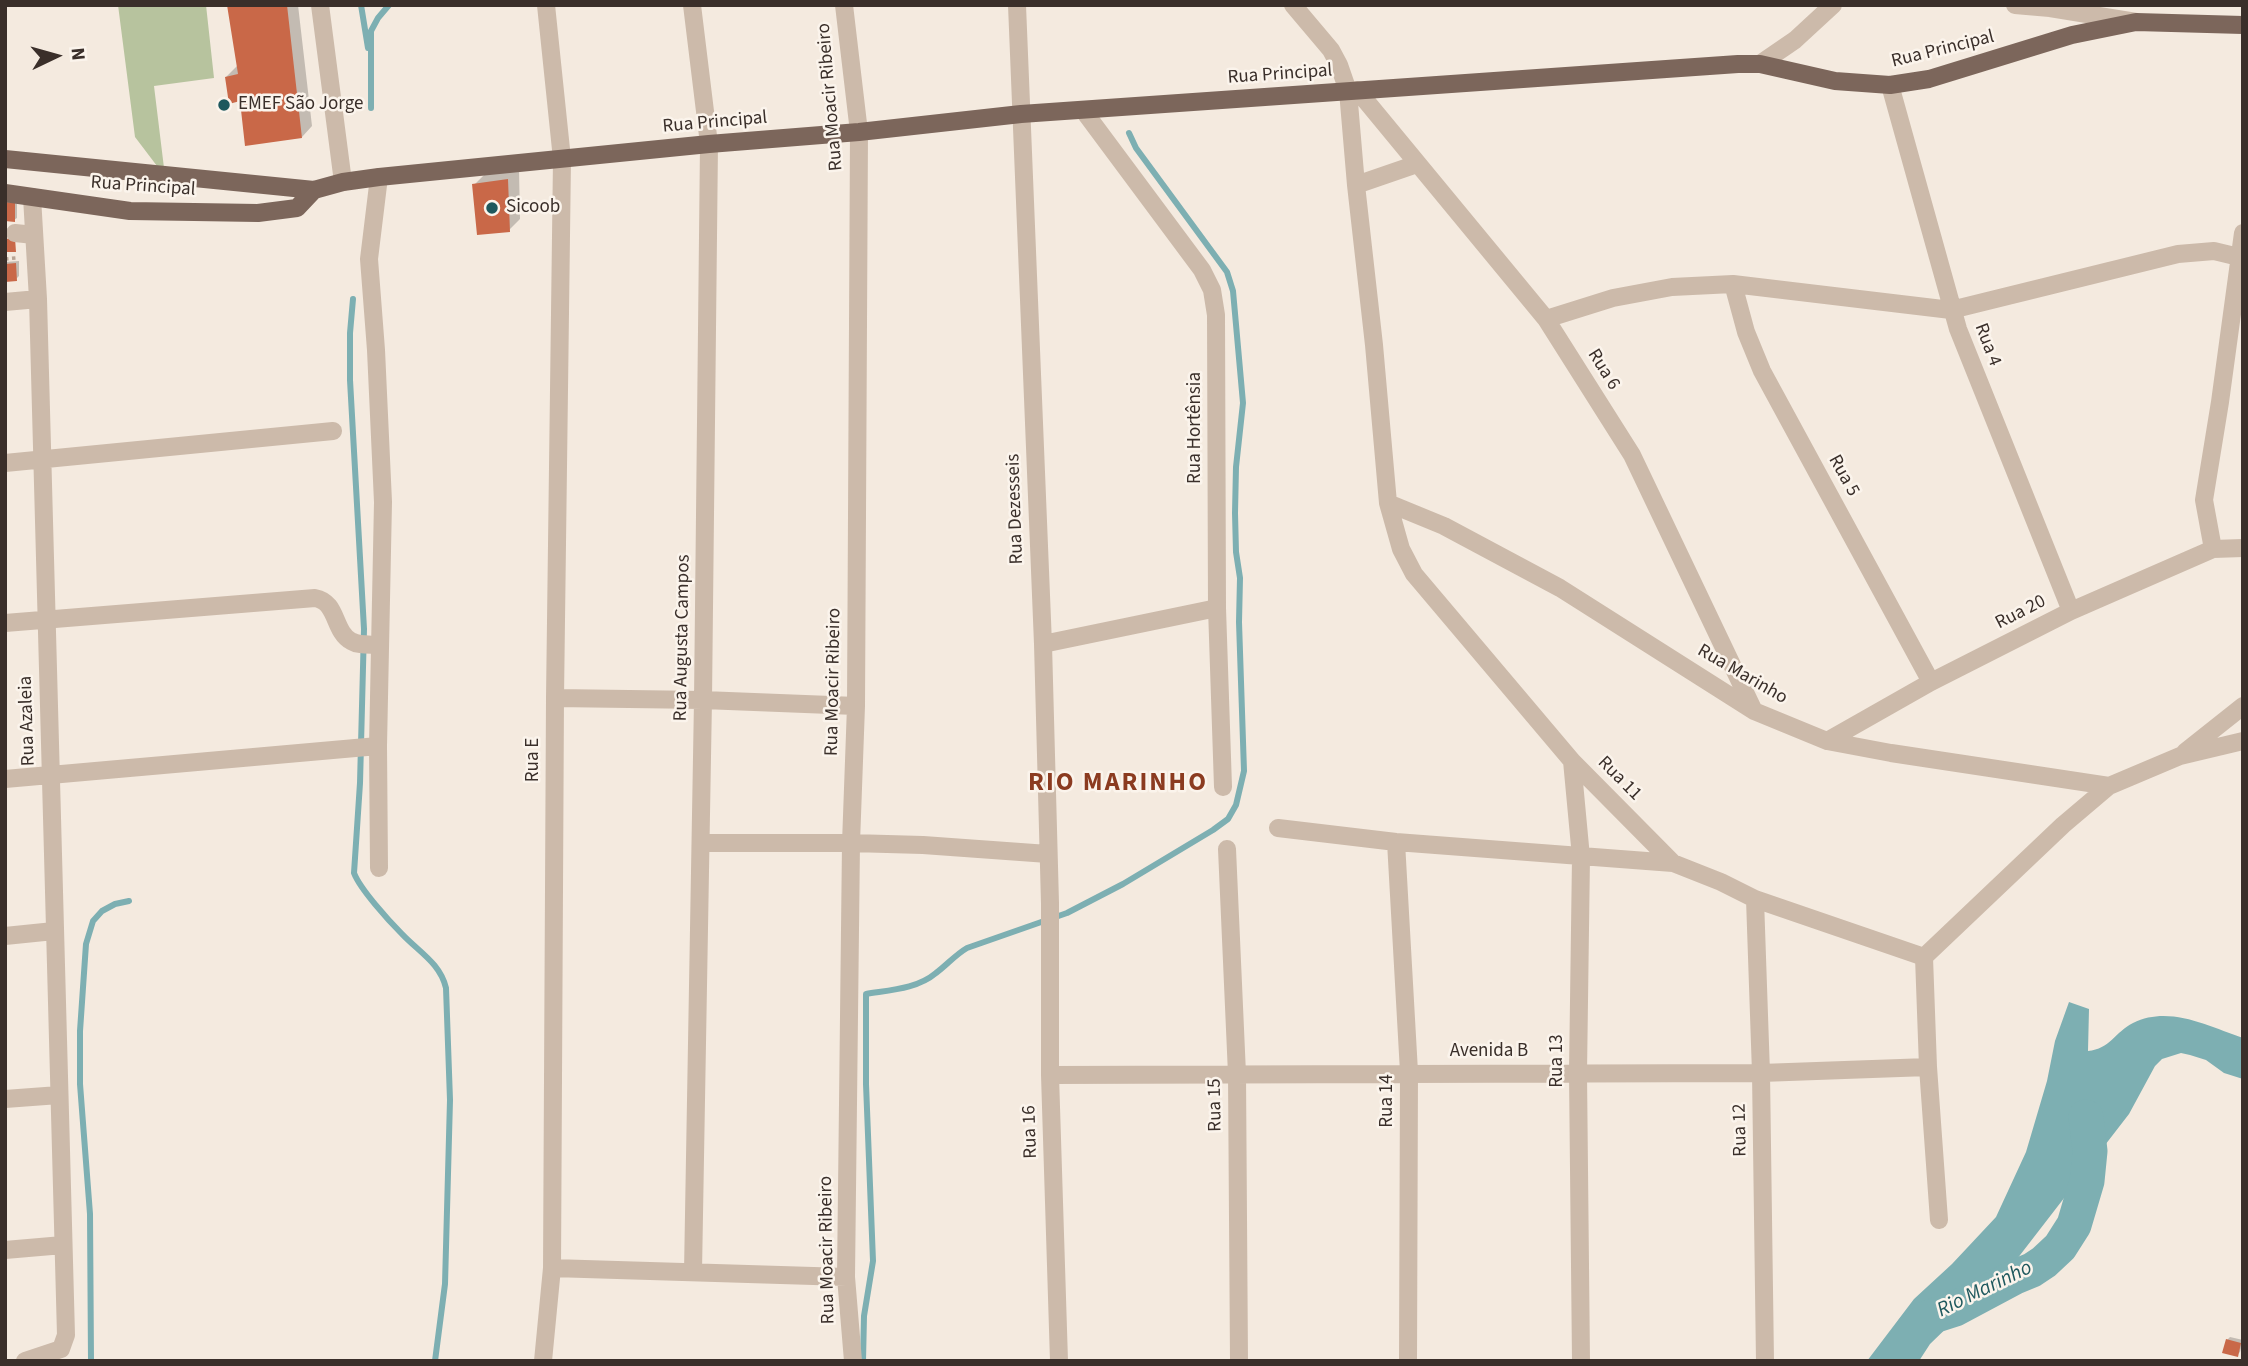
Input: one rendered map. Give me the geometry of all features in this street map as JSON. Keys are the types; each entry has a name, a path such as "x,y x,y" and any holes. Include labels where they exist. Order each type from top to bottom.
{"main road":[{"name":"Rua Principal","path":"5,159 314,190 360,180 1021,114 1738,64 1760,64 1835,81 1890,85 1929,79 2072,35 2136,22 2243,25"},
{"name":"Rua Principal","path":"5,192 131,211 258,213 297,208 314,190"}],"street":[{"path":"320,5 360,180 376,350 383,502 370,644 366,747 379,868"},
{"name":"Rua E","path":"543,1361 552,1268 555,698 562,159 546,5"},
{"name":"Rua Augusta Campos","path":"692,5 709,144 704,701 693,1272"},
{"name":"Rua Moacir Ribeiro","path":"844,5 859,132 856,706 851,843 846,1277 853,1361"},
{"name":"Rua Dezesseis","path":"1017,5 1043,644 1050,903"},
{"path":"1293,5 1331,50 1352,90"},
{"path":"1760,64 1795,40 1833,5"},
{"path":"2015,5 2063,9 2136,22"},
{"name":"Rua 4","path":"1890,85 1951,310 2071,611"},
{"name":"Rua 6","path":"1352,90 1546,318 1632,455 1754,711"},
{"name":"Rua 11","path":"1352,90 1356,185 1388,503 1401,549 1414,575 1572,761 1673,863 1721,881 1755,899 1924,957"},
{"name":"Rua Hortênsia","path":"1083,110 1202,270 1212,290 1216,315 1217,608 1223,788"},
{"path":"1356,185 1417,164"},
{"name":"Rua Azaleia","path":"25,1361 61,1349 66,1335 38,299 32,197"},
{"path":"15,233 34,235"},
{"path":"2213,550 2204,500 2243,233"},
{"path":"1546,318 1637,293 1672,287 1733,284 1951,310 2178,254 2214,251 2241,257"},
{"name":"Rua 5","path":"1733,284 1746,332 1762,371 1931,682"},
{"path":"5,302 38,299"},
{"path":"5,463 333,431"},
{"name":"Rua Marinho","path":"1388,503 1444,526 1560,588 1754,711 1827,741 2109,786"},
{"name":"Rua 20","path":"1827,741 1931,682 2071,611 2213,550 2243,548"},
{"path":"5,623 315,598 327,603 344,635 370,644"},
{"path":"1043,644 1217,608"},
{"path":"555,698 856,706"},
{"path":"2180,756 2243,706"},
{"path":"1939,1220 1928,1067 1924,957 2063,825 2109,786 2180,756 2243,741"},
{"path":"5,779 366,747"},
{"name":"Rua 13","path":"1572,761 1581,857 1578,1073 1581,1361"},
{"path":"1278,828 1396,842 1673,863"},
{"name":"Rua 14","path":"1396,842 1409,1072 1408,1361"},
{"path":"701,844 923,845 1048,854"},
{"name":"Rua 15","path":"1227,849 1237,1074 1239,1361"},
{"name":"Rua 12","path":"1755,899 1761,1073 1765,1361"},
{"name":"Rua 16","path":"1050,903 1050,1074 1059,1361"},
{"path":"5,936 54,931"},
{"name":"Avenida B","path":"1050,1074 1761,1073 1928,1067"},
{"path":"5,1099 59,1095"},
{"path":"5,1250 63,1245"},
{"path":"552,1268 846,1277"}],"path":[{"path":"5,259 16,258"}],"green space":[{"path":"118,5 206,5 214,78 154,86 164,168 157,166 135,137"}],"water":[{"path":"2069,1002 2089,1009 2088,1051 2107,1044 2133,1023 2160,1016 2188,1019 2243,1038 2243,1079 2224,1073 2206,1060 2190,1055 2181,1053 2162,1059 2155,1066 2129,1114 2017,1259 1988,1292 1930,1344 1919,1361 1867,1361 1914,1299 1952,1264 1996,1217 2026,1152 2047,1081 2055,1041"}],"building":[{"path":"227,5 287,5 302,138 245,146 240,101 229,104 225,77 238,74"},
{"name":"Sicoob","path":"508,179 510,232 477,235 472,184"},
{"path":"5,202 15,203 15,222 5,221"},
{"path":"15,238 16,252 5,252 5,239"},
{"path":"16,263 17,281 5,282 5,264"},
{"path":"2226,1339 2241,1343 2238,1357 2222,1353"}],"waterway":[{"path":"361,5 368,48"},
{"path":"371,108 371,31 389,5"},
{"path":"863,1361 864,1316 873,1261 866,1084 866,994 903,988 920,982 967,948 1067,913 1123,884 1228,819 1236,805 1244,771 1240,578 1235,513 1236,467 1243,403 1233,291 1227,272 1136,148 1129,133"},
{"path":"353,299 350,380 364,629 360,783 354,873 383,913 434,965 446,988 450,1100 445,1284 435,1361"},
{"path":"91,1361 90,1214 80,1084 80,1031 86,944 93,921 102,911 129,901"},
{"name":"Rio Marinho","path":"1894,1361 1913,1330 1930,1317 1955,1309 2032,1270 2060,1247 2074,1225 2087,1181 2090,1151 2086,1117"}],"place":[{"name":"EMEF São Jorge","path":"224,105"},
{"name":"Sicoob","path":"492,208"}],"district":[{"name":"RIO MARINHO","path":"1118,784"}]}
